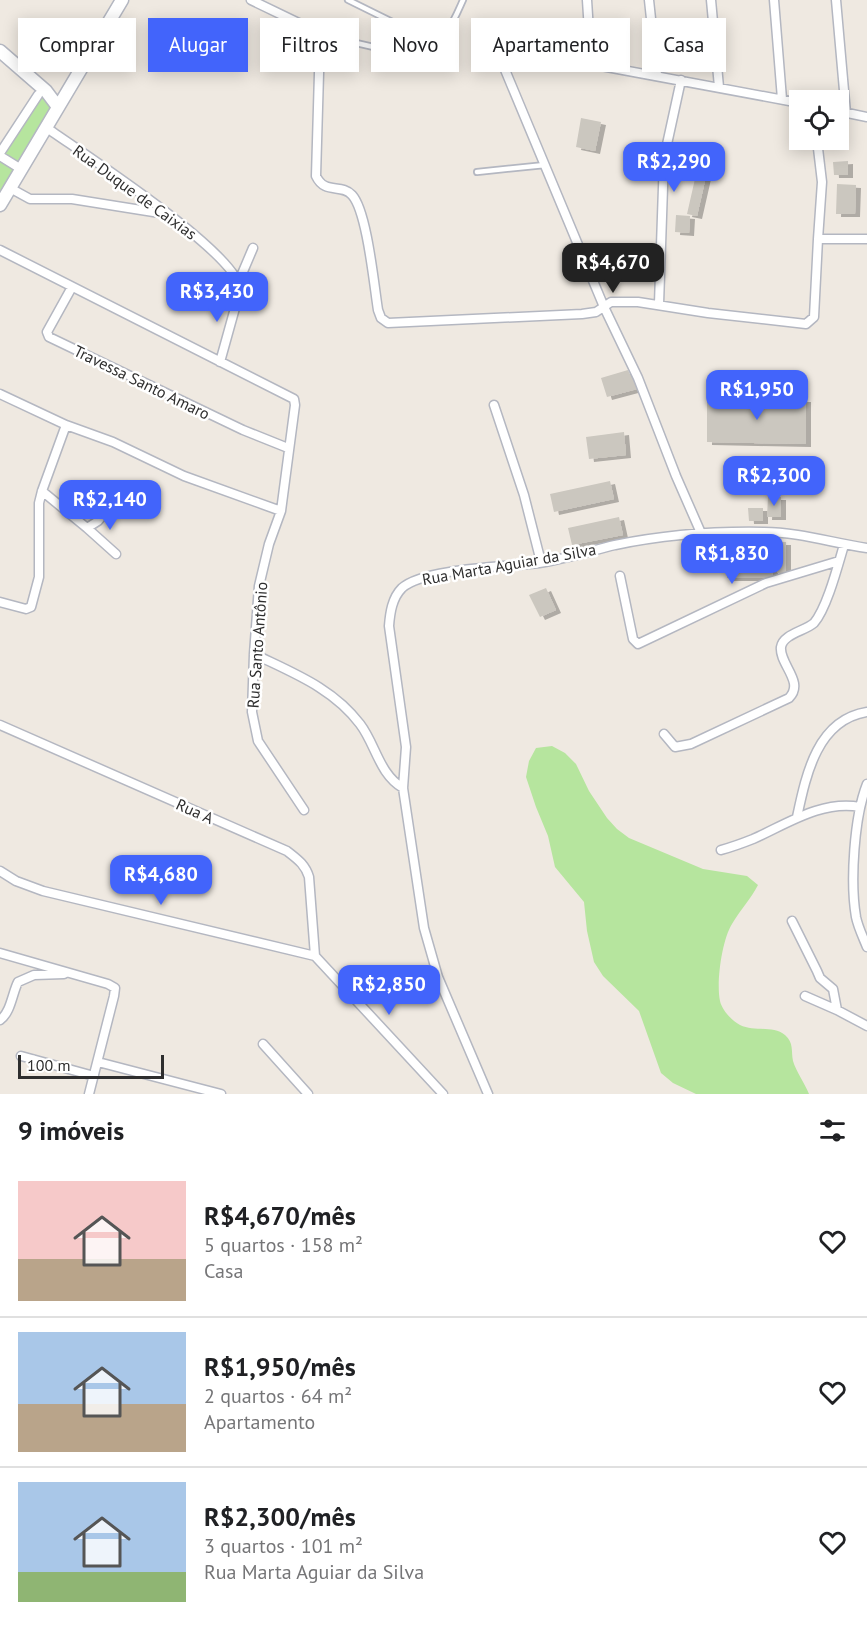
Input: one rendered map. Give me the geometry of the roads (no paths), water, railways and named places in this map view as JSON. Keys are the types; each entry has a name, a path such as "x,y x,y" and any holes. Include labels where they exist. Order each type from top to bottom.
{"main road":[{"path":"0,205 122,0"},
{"path":"0,51 58,107"},
{"path":"42,93 68,91"}],"street":[{"path":"251,0 289,18"},
{"path":"588,0 589,18"},
{"path":"649,0 657,75"},
{"path":"711,0 719,87"},
{"path":"774,0 782,99"},
{"path":"836,0 841,90"},
{"path":"630,70 789,101"},
{"path":"319,72 316,176 327,188 351,193 357,203 362,215 378,310 385,322 394,324 564,316 596,312 616,301 659,304 708,313 806,324 814,317 822,182 818,150"},
{"path":"506,72 604,307 638,378 680,487 701,533"},
{"path":"659,304 664,158 681,80"},
{"path":"21,169 0,154 42,93"},
{"path":"849,113 867,117"},
{"name":"Rua Duque de Caixias","path":"47,128 183,224 210,248 239,286"},
{"path":"10,188 30,199 72,199 170,215"},
{"path":"818,239 867,239"},
{"path":"0,250 220,362 239,286 253,248"},
{"name":"Travessa Santo Amaro","path":"72,287 47,332 49,337 243,430 288,448"},
{"name":"Rua Santo Antônio","path":"220,362 294,399 281,511 261,574 252,712 255,733 268,757 304,810"},
{"path":"0,394 66,424 113,442 184,476 281,511"},
{"path":"494,405 524,495 541,562"},
{"path":"0,602 26,609 32,607 39,577 38,511 42,491 66,424"},
{"path":"42,491 116,554"},
{"path":"87,528 98,521 107,510"},
{"name":"Rua Marta Aguiar da Silva","path":"403,788 406,747 389,626 392,606 402,588 413,581 463,570 541,562 616,545 701,533 768,532 867,548"},
{"path":"664,734 671,744 680,747 691,744 789,698 793,694 794,682 782,654 782,646 786,638 806,629 817,619 844,545"},
{"path":"620,576 633,639 638,644 766,583 839,561"},
{"path":"254,654 301,676 325,690 345,706 369,736 386,774 403,788 424,928 438,977 488,1094"},
{"path":"797,817 811,762 819,746 847,718 867,712"},
{"name":"Rua A","path":"0,725 294,856 306,869 309,877 315,956"},
{"path":"867,784 860,807 855,843 856,918 867,947"},
{"path":"722,850 752,839 797,817 838,805 860,807"},
{"path":"0,872 43,891 315,956 443,1094"},
{"path":"792,921 820,978 833,989 837,1010"},
{"path":"0,953 115,988 89,1094"},
{"path":"0,1020 9,1006 18,982 34,975 74,974"},
{"path":"805,996 867,1026"},
{"path":"263,1044 308,1094"},
{"path":"21,1056 94,1076"},
{"path":"98,1062 221,1094"}],"lane":[{"path":"348,0 433,40 443,35 463,0"},
{"path":"477,172 545,165"}]}
